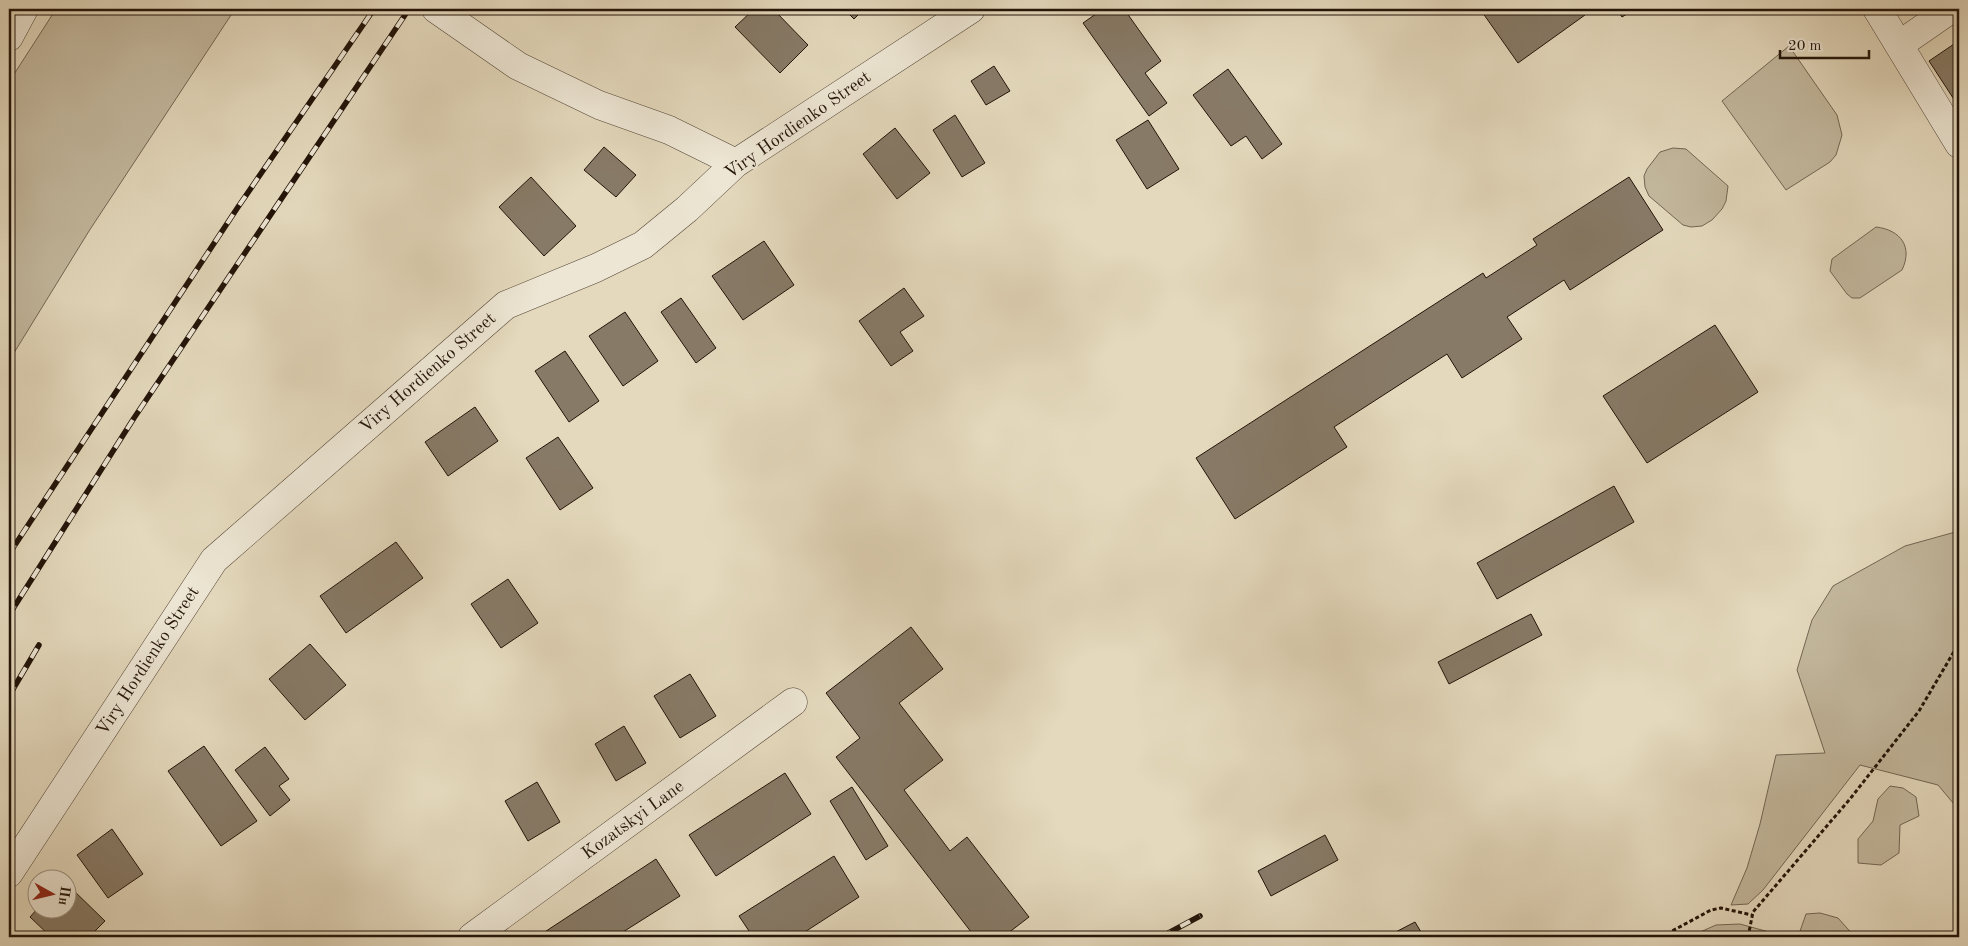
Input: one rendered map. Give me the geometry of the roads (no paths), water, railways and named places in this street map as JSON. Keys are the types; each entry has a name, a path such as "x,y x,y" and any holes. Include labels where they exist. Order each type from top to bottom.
{"street":[{"path":"9,36 24,9"},
{"path":"436,9 518,66 599,105 669,130 736,163"},
{"name":"Viry Hordienko Street","path":"9,873 214,560 506,304 596,268 643,245 687,209 736,163 971,9"},
{"path":"1877,9 1959,144"},
{"path":"1900,45 1951,9"},
{"name":"Kozatskyi Lane","path":"472,937 793,702"}],"railway":[{"path":"9,554 238,207 374,9"},
{"path":"9,615 134,418 409,9"},
{"path":"9,696 39,645"},
{"path":"1161,937 1200,916"}]}
